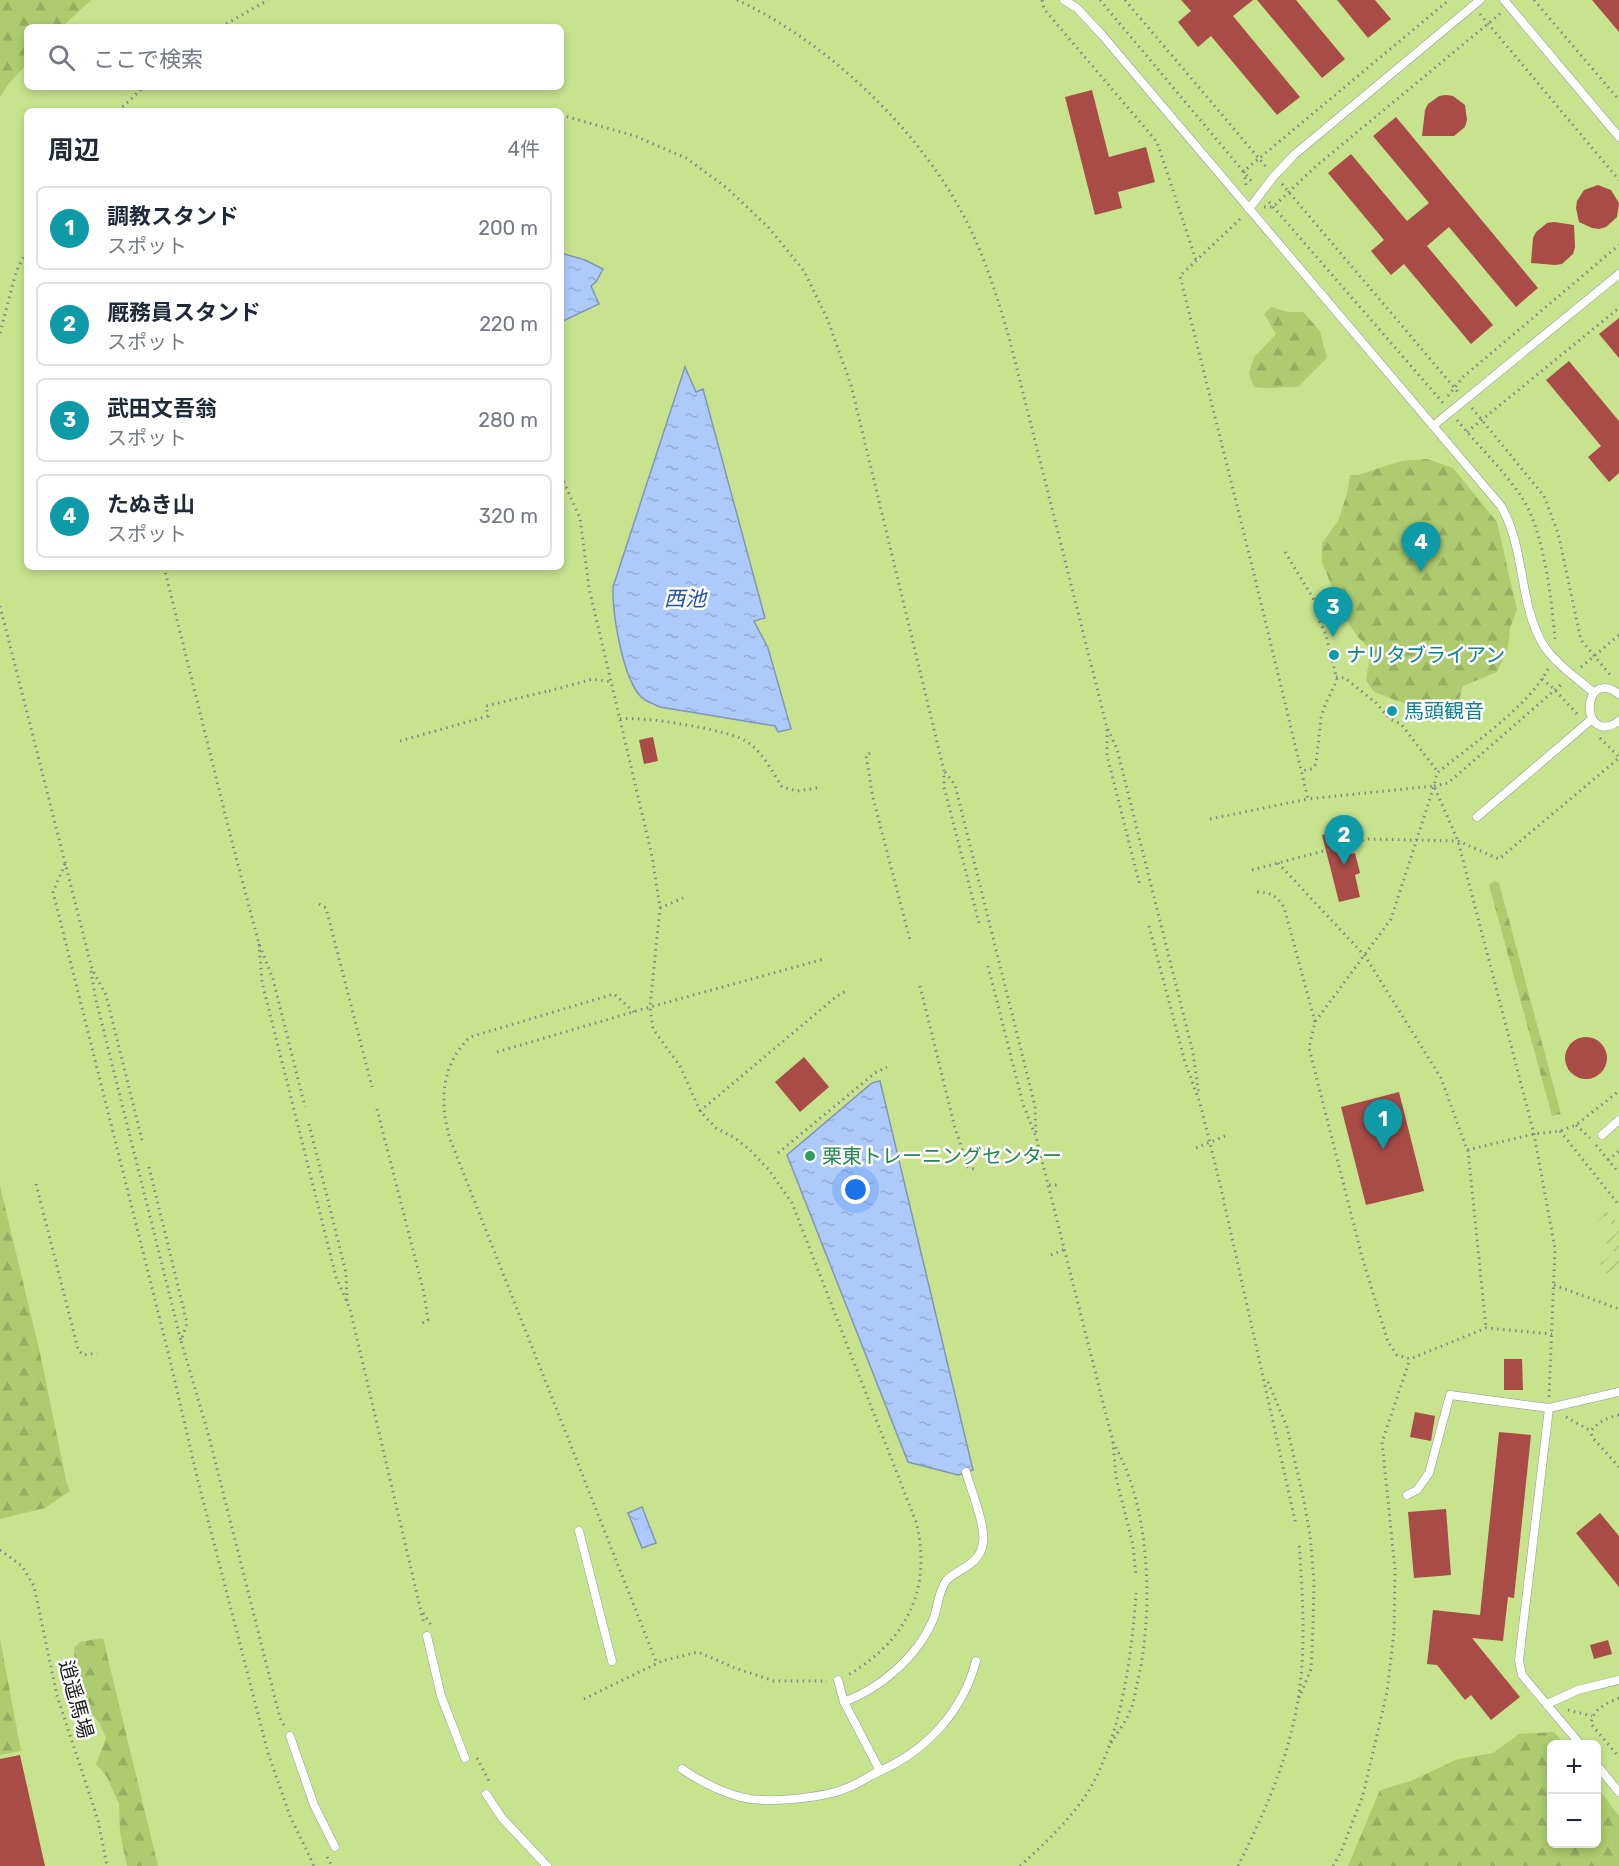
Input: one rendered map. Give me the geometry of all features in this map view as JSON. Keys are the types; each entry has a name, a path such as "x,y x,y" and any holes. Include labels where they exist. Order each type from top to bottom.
{"lane":[{"path":"1064,0 1077,8 1102,35 1487,488 1510,521 1530,611 1544,646 1594,693"},
{"path":"1249,209 1274,176 1295,154 1480,0"},
{"path":"1506,3 1619,136"},
{"path":"1433,426 1619,274"},
{"path":"1619,694 1611,689 1605,689 1594,693 1588,703 1590,714 1597,723 1607,726 1619,722"},
{"path":"1477,817 1593,719"},
{"path":"1602,1135 1619,1120"},
{"path":"1407,1495 1417,1490 1428,1473 1450,1395 1549,1408 1619,1392"},
{"path":"1549,1408 1519,1660 1522,1675 1577,1740"},
{"path":"844,1702 883,1681 902,1664 919,1644 933,1620 947,1581 966,1569 978,1556 983,1544 983,1529 966,1472"},
{"path":"579,1531 612,1660"},
{"path":"428,1636 441,1696 465,1758"},
{"path":"682,1769 701,1782 742,1798 778,1800 812,1797 846,1789 917,1751 940,1727 964,1691 972,1677 976,1661"},
{"path":"838,1680 844,1702 880,1771"},
{"path":"1547,1704 1578,1690 1619,1680"},
{"path":"290,1736 314,1805 335,1846"},
{"path":"1601,1770 1619,1792"},
{"path":"486,1794 502,1818 547,1866"}],"path":[{"path":"226,24 268,0"},
{"path":"736,0 759,10 807,42 868,91 923,152 960,209 992,278 1010,341 1107,728 1117,748 1193,1053 1200,1103"},
{"path":"1042,0 1044,9 1157,142 1196,260"},
{"path":"1100,0 1273,207 1451,412 1524,501 1536,526 1552,610 1554,657 1533,690 1438,772 1390,920 1315,1022 1309,1048 1362,1257 1388,1342 1397,1355 1410,1359 1486,1328 1552,1334"},
{"path":"1125,0 1258,160 1289,192 1466,400 1544,496 1558,533 1581,640 1613,678"},
{"path":"1244,171 1449,0"},
{"path":"1534,0 1619,100"},
{"path":"1273,207 1315,167 1488,24 1506,3"},
{"path":"1473,6 1619,180"},
{"path":"121,108 141,90"},
{"path":"564,117 634,136 686,158 727,188 769,228 804,271 827,318 851,385 944,771 944,788 980,927"},
{"path":"1249,209 1180,276 1308,799"},
{"path":"1443,403 1463,377 1619,245"},
{"path":"0,333 16,272 24,257"},
{"path":"1467,432 1619,308"},
{"path":"564,483 580,518 589,588 652,856 660,908 650,1007 653,1029 680,1066 700,1111 716,1128 749,1149 769,1170 792,1203 915,1522 920,1539 921,1563 912,1609 892,1640 870,1662 838,1680 812,1683 774,1681 698,1652 657,1664 584,1699"},
{"path":"1285,552 1316,603 1336,677 1335,685 1321,718 1316,764 1312,769 1301,771"},
{"path":"165,570 259,944 273,979 305,1107"},
{"path":"0,606 92,969 106,995 143,1144"},
{"path":"1210,819 1308,799 1448,783 1619,635"},
{"path":"1336,677 1345,678 1390,718 1401,724 1438,772"},
{"path":"400,741 488,716 486,706 592,680 611,682"},
{"path":"620,718 635,717 735,736 745,740 760,754 782,787 797,791 817,788"},
{"path":"1107,728 1107,755 1140,886"},
{"path":"870,753 867,756 867,764 873,798 910,940"},
{"path":"1252,870 1368,839 1458,841 1499,859 1619,758"},
{"path":"944,771 955,784 1035,1106 1036,1137"},
{"path":"1434,786 1458,841 1534,1134 1555,1250 1549,1408 1591,1431"},
{"path":"1278,863 1365,956 1441,1078 1467,1150 1486,1328"},
{"path":"65,864 53,892 198,1481 268,1753 290,1816 314,1866"},
{"path":"1257,891 1268,891 1277,897 1284,907 1315,1022"},
{"path":"660,908 683,898"},
{"path":"319,904 326,908 372,1087"},
{"path":"1149,926 1185,1062 1200,1103 1210,1143 1296,1525"},
{"path":"259,944 262,982 336,1277 348,1304"},
{"path":"497,1052 824,959"},
{"path":"90,960 95,996 181,1341 208,1433 280,1718 290,1736"},
{"path":"988,966 1023,1104 1036,1137 1049,1185 1113,1442 1116,1477 1133,1545 1136,1577"},
{"path":"920,986 955,1128 968,1167 977,1170"},
{"path":"700,1111 837,996 848,990"},
{"path":"634,1012 614,994 470,1036 459,1047 449,1066 443,1090 444,1119 454,1150 657,1664"},
{"path":"778,1153 875,1073 887,1067"},
{"path":"1467,1150 1534,1134 1560,1131 1576,1125 1619,1090"},
{"path":"377,1109 424,1293 428,1320 422,1323"},
{"path":"309,1124 346,1273 348,1304 428,1636"},
{"path":"1560,1131 1619,1204"},
{"path":"1196,1148 1225,1137"},
{"path":"1619,1150 1608,1160 1619,1173"},
{"path":"149,1167 188,1323 181,1341"},
{"path":"36,1184 78,1349 83,1355 97,1353"},
{"path":"1049,1185 1060,1185"},
{"path":"1051,1255 1065,1249"},
{"path":"1554,1285 1619,1309"},
{"path":"1333,1866 1363,1795 1387,1692 1394,1632 1395,1569 1382,1442 1410,1359"},
{"path":"1238,1866 1262,1819 1280,1771 1297,1705 1311,1669 1314,1581 1311,1546 1304,1501 1287,1427 1268,1382"},
{"path":"1591,1431 1606,1418 1619,1415"},
{"path":"1591,1431 1592,1437 1619,1467"},
{"path":"1020,1866 1056,1833 1088,1791 1111,1743 1130,1712 1141,1669 1148,1620 1146,1559 1137,1508 1124,1461 1113,1442"},
{"path":"1297,1705 1301,1673 1303,1587 1299,1542"},
{"name":"逍遥馬場","path":"0,1550 22,1566 34,1586 57,1696 98,1820 107,1866"},
{"path":"1111,1743 1131,1644 1137,1593"},
{"path":"422,1612 436,1630"},
{"path":"1619,1698 1602,1705 1592,1716 1591,1724 1619,1757"},
{"path":"475,1754 490,1783"}],"green space":[{"name":"栗東トレーニングセンター","path":"0,0 1619,0 1619,1866 0,1866"},
{"path":"0,0 91,0 65,24 24,24 24,67 0,97"},
{"path":"1271,307 1288,312 1303,312 1320,331 1327,358 1298,387 1254,387 1249,373 1254,357 1276,334 1264,314"},
{"path":"1427,459 1453,468 1497,522 1517,610 1510,628 1508,648 1497,672 1463,686 1458,704 1443,712 1417,708 1374,692 1366,680 1371,650 1357,636 1343,614 1322,562 1322,543 1338,521 1347,494 1350,475 1358,475 1401,461"},
{"path":"1495,881 1499,883 1561,1114 1552,1116 1489,885"},
{"path":"0,1186 70,1491 45,1508 0,1519"},
{"path":"1604,1209 1619,1224 1619,1267 1611,1274 1601,1269 1600,1260 1603,1262 1615,1252 1606,1242 1618,1232 1604,1216 1592,1226 1589,1222"},
{"path":"103,1638 158,1866 127,1866 120,1832 119,1804 107,1777 96,1764 106,1738 100,1724 80,1699 70,1677 75,1671 74,1648 80,1642"},
{"path":"0,1639 21,1751 0,1755"},
{"path":"1554,1732 1561,1740 1547,1740 1547,1848 1601,1848 1601,1792 1619,1816 1619,1866 1348,1866 1380,1790 1411,1781 1458,1759 1493,1753 1519,1734"}],"water":[{"path":"564,254 585,260 603,269 591,286 599,304 564,321"},
{"name":"西池","path":"685,367 696,392 703,389 765,618 754,621 768,648 791,729 778,732 775,726 660,707 639,695 627,670 616,626 613,587"},
{"path":"880,1081 973,1470 958,1475 908,1462 787,1155 872,1083"},
{"path":"642,1507 656,1543 642,1548 628,1513"}],"building":[{"path":"1181,0 1253,0 1233,16 1300,97 1277,115 1211,36 1198,47 1178,22 1191,11"},
{"path":"1257,0 1296,0 1345,59 1322,78"},
{"path":"1337,0 1375,0 1391,19 1368,38"},
{"path":"1592,0 1619,0 1619,32"},
{"path":"1092,90 1109,157 1146,147 1155,182 1118,192 1122,208 1095,215 1065,97"},
{"path":"1439,96 1453,96 1465,105 1467,120 1465,127 1454,136 1422,136 1425,110 1428,104"},
{"path":"1396,117 1538,288 1516,307 1449,227 1427,246 1493,325 1471,344 1404,264 1391,275 1371,251 1384,240 1328,173 1351,154 1407,221 1429,203 1373,136"},
{"path":"1598,185 1611,190 1619,203 1617,217 1606,227 1599,229 1579,222 1576,208 1577,201 1584,190"},
{"path":"1547,223 1574,225 1573,254 1562,264 1531,263 1533,238 1536,232"},
{"path":"1619,318 1619,358 1599,334"},
{"path":"1569,361 1619,421 1619,473 1609,482 1588,457 1601,446 1546,380"},
{"path":"653,737 658,761 644,764 639,740"},
{"path":"1344,830 1350,854 1355,853 1360,873 1355,875 1360,897 1339,902 1322,835"},
{"path":"1586,1037 1594,1038 1601,1043 1606,1050 1606,1066 1601,1073 1594,1078 1586,1079 1578,1078 1571,1073 1566,1066 1565,1058 1566,1050 1571,1043 1578,1038"},
{"path":"804,1057 829,1087 800,1112 775,1082"},
{"path":"1399,1092 1424,1191 1366,1205 1341,1107"},
{"path":"1504,1359 1522,1359 1523,1390 1504,1390"},
{"path":"1415,1412 1435,1416 1431,1441 1410,1437"},
{"path":"1499,1432 1531,1435 1514,1598 1508,1597 1503,1641 1472,1638 1520,1697 1491,1720 1471,1695 1465,1700 1437,1665 1427,1664 1433,1610 1480,1615"},
{"path":"1446,1509 1451,1575 1414,1578 1408,1512"},
{"path":"1600,1513 1619,1536 1619,1587 1576,1533"},
{"path":"1608,1640 1612,1654 1594,1659 1590,1645"},
{"path":"20,1755 45,1866 0,1866 0,1759"}],"place":[{"name":"たぬき山","path":"1421,572"},
{"name":"武田文吾翁","path":"1333,637"},
{"name":"ナリタブライアン","path":"1334,655"},
{"name":"馬頭観音","path":"1392,711"},
{"name":"厩務員スタンド","path":"1344,865"},
{"name":"調教スタンド","path":"1383,1149"},
{"name":"栗東トレーニングセンター","path":"810,1156"}]}
